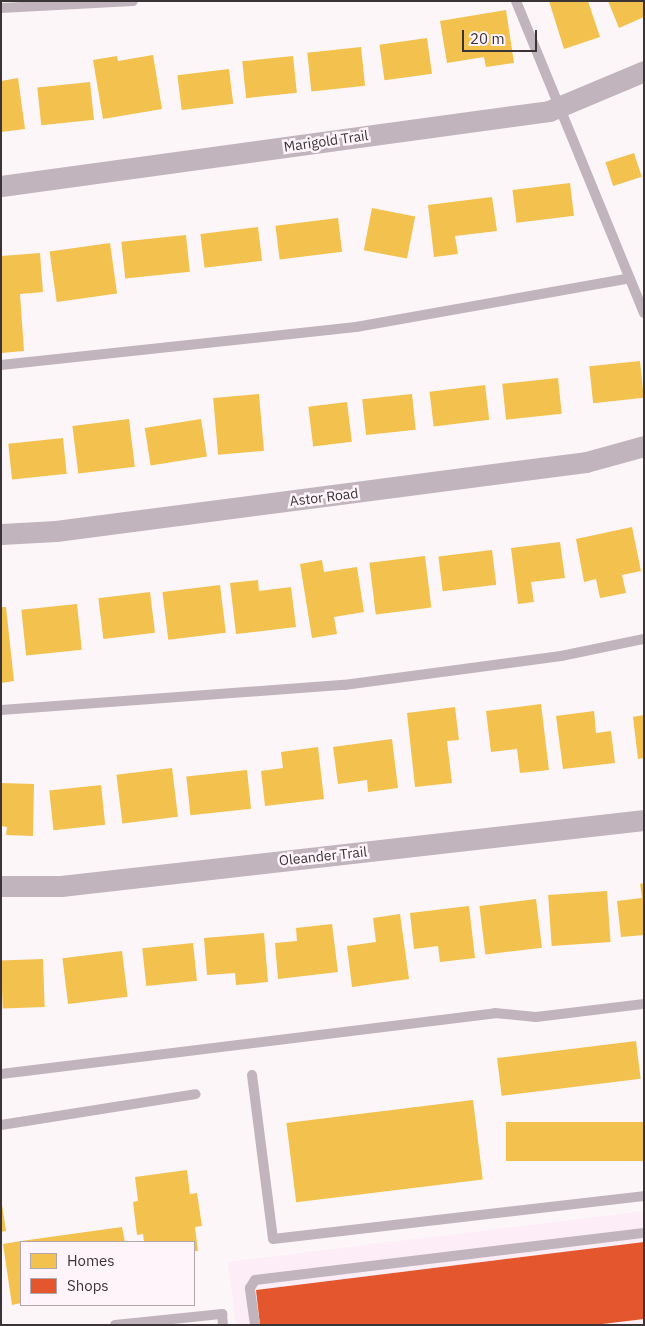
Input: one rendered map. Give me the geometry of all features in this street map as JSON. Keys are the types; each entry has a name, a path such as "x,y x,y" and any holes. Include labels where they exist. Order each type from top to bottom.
{"street":[{"name":"Marigold Trail","path":"1,186 549,110 644,71"},
{"name":"Astor Road","path":"1,534 56,531 566,464 644,446"},
{"name":"Oleander Trail","path":"1,886 71,884 644,820"}],"lane":[{"path":"1,8 133,1"},
{"path":"516,1 644,313"},
{"path":"1,365 356,327 630,278"},
{"path":"1,710 344,685 561,656 644,639"},
{"path":"1,1074 495,1013 536,1017 644,1004"},
{"path":"252,1076 272,1239 644,1196"},
{"path":"1,1125 196,1094"},
{"path":"255,1325 250,1288 255,1280 644,1233"},
{"path":"115,1325 222,1314 223,1325"}],"shaded area":[{"path":"644,1211 644,1325 236,1325 228,1262"}],"building: Homes":[{"path":"549,1 588,1 600,37 564,49"},
{"path":"608,1 644,1 644,17 619,28"},
{"path":"506,10 514,63 486,67 484,57 447,63 440,21"},
{"path":"427,38 432,74 384,80 379,45"},
{"path":"361,47 365,86 311,91 307,53"},
{"path":"153,55 162,109 103,119 93,60 117,56 118,61"},
{"path":"293,56 297,93 246,98 242,61"},
{"path":"229,69 233,104 182,110 177,75"},
{"path":"18,78 25,129 1,132 1,81"},
{"path":"90,82 94,120 41,125 37,88"},
{"path":"634,153 642,177 613,186 605,162"},
{"path":"570,183 574,216 516,223 512,190"},
{"path":"492,197 497,231 455,236 458,254 434,257 428,205"},
{"path":"372,208 415,216 407,259 364,250"},
{"path":"338,218 342,252 280,259 275,226"},
{"path":"258,227 262,261 205,268 200,234"},
{"path":"186,235 190,272 125,279 121,242"},
{"path":"110,243 117,294 57,302 50,251"},
{"path":"40,253 43,292 20,294 24,351 1,353 1,256"},
{"path":"640,361 644,398 593,403 589,366"},
{"path":"558,378 562,414 506,420 502,384"},
{"path":"485,385 489,420 434,427 429,392"},
{"path":"259,394 264,451 218,455 213,398"},
{"path":"412,394 416,430 366,435 362,399"},
{"path":"347,402 352,442 313,446 308,407"},
{"path":"129,419 135,467 78,474 72,426"},
{"path":"201,419 207,457 151,465 145,428"},
{"path":"63,438 67,474 12,480 8,444"},
{"path":"632,527 641,571 622,575 626,593 600,598 596,579 584,582 576,539"},
{"path":"560,542 565,578 531,582 534,602 518,604 511,548"},
{"path":"492,550 496,585 443,591 438,557"},
{"path":"425,556 431,608 376,614 369,563"},
{"path":"322,560 324,572 357,567 364,612 334,617 337,634 312,638 300,564"},
{"path":"258,580 259,591 291,587 296,627 236,634 230,583"},
{"path":"220,585 226,633 168,640 162,592"},
{"path":"150,592 155,633 103,639 98,598"},
{"path":"77,604 82,650 26,656 21,610"},
{"path":"1,607 6,607 14,681 1,683"},
{"path":"541,704 549,770 520,773 517,749 491,752 486,711"},
{"path":"455,707 459,740 447,741 452,783 415,787 407,713"},
{"path":"594,711 596,733 611,731 615,763 563,769 556,716"},
{"path":"644,715 644,758 638,759 633,717"},
{"path":"392,739 398,788 368,792 367,780 338,784 333,747"},
{"path":"318,747 324,799 265,806 261,771 283,768 281,752"},
{"path":"172,768 178,817 122,823 116,775"},
{"path":"247,770 251,809 190,815 186,776"},
{"path":"1,783 34,784 33,836 6,835 7,827 1,826"},
{"path":"101,785 105,825 53,830 49,790"},
{"path":"644,883 644,935 621,937 617,901 642,898 640,884"},
{"path":"607,891 611,942 552,946 548,895"},
{"path":"536,899 542,948 485,955 479,906"},
{"path":"469,906 475,958 440,962 438,946 414,949 410,913"},
{"path":"400,914 409,979 352,987 347,946 376,942 373,918"},
{"path":"332,924 338,972 278,979 275,943 297,941 296,928"},
{"path":"264,933 268,982 236,985 235,973 207,975 204,938"},
{"path":"193,943 197,981 146,986 142,948"},
{"path":"122,951 128,997 68,1004 62,958"},
{"path":"43,959 45,1007 3,1008 1,960"},
{"path":"636,1041 641,1079 502,1096 497,1058"},
{"path":"473,1100 483,1179 296,1202 286,1123"},
{"path":"506,1122 644,1122 644,1161 506,1161"},
{"path":"187,1170 190,1194 197,1193 202,1226 195,1227 198,1251 195,1251 195,1241 144,1241 143,1234 137,1235 133,1202 138,1201 135,1177"},
{"path":"1,1198 6,1231 1,1232"},
{"path":"122,1227 125,1241 21,1241"},
{"path":"20,1241 20,1303 12,1305 3,1244"}],"building: Shops":[{"path":"644,1242 644,1319 594,1325 260,1325 256,1290"}]}
